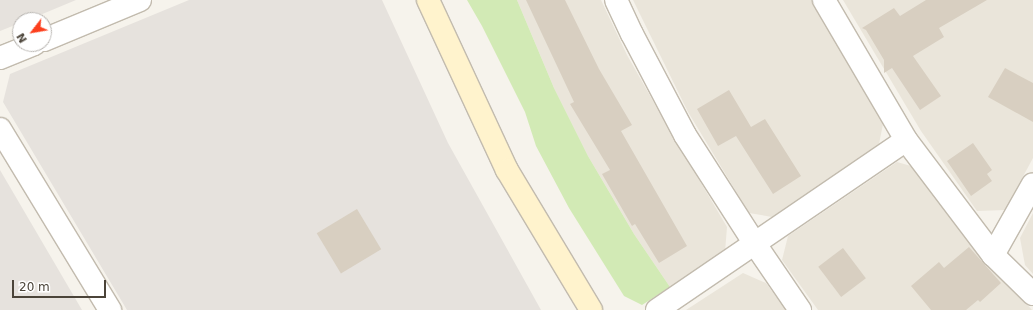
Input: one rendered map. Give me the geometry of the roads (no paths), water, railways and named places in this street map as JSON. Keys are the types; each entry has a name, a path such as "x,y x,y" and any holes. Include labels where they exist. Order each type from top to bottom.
{"street":[{"path":"52,37 140,0"},
{"path":"428,0 507,170 591,310"},
{"path":"616,0 632,34 685,135 755,244 800,310"},
{"path":"824,0 906,140 993,255 1033,294"},
{"path":"0,58 15,52"},
{"path":"0,129 110,310"},
{"path":"658,310 906,140"},
{"path":"993,255 1033,184"}]}
